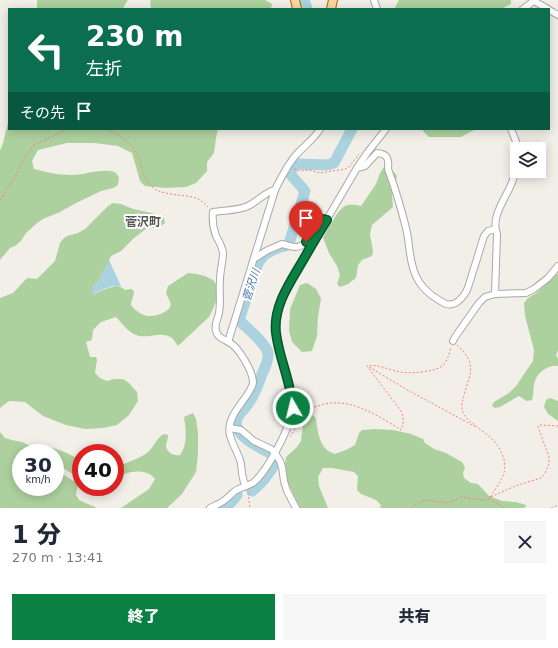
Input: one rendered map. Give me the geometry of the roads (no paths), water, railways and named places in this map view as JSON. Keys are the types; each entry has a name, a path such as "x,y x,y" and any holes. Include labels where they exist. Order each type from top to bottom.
{"street":[{"path":"524,8 535,0 547,8"},
{"path":"228,342 275,190 283,173 295,156 311,141 319,130"},
{"path":"210,508 227,499 236,490 254,482 260,476 275,453 288,426 293,408 291,393 277,341 277,313 286,289 357,168 385,130"},
{"path":"511,130 516,142"},
{"path":"357,168 365,166 377,153 386,156 389,162 388,169 408,236 415,274 426,291 433,297 446,304 453,304 458,301 465,292 484,236 488,231 495,229"},
{"path":"495,294 497,234 495,229 498,212 514,178"},
{"path":"246,486 243,478 241,462 231,441 229,433 232,428 231,420 253,384 244,360 234,346 222,340 216,332 215,325 219,314 220,280 223,253 221,243 213,226 213,212 246,207 270,191 275,190"},
{"path":"255,258 282,244 296,247 302,246 306,242 318,221 322,219 327,220"},
{"path":"453,341 479,303 485,297 495,294 526,293 534,289 548,278 558,266"},
{"path":"232,428 241,430 254,441 271,449 275,453 282,467 287,491 296,508"}],"water":[{"path":"109,260 121,286 110,287 93,295 92,285 99,282"}],"waterway":[{"name":"菅沢川","path":"304,0 307,8"},
{"name":"菅沢川","path":"268,452 246,439 238,430 236,425 238,417 247,406 254,393 268,356 267,349 240,321 240,317 258,263 264,255 289,244 305,191 291,175 291,170 297,164 327,165 334,163 351,130"},
{"name":"菅沢川","path":"252,491 265,478 275,463"},
{"name":"菅沢川","path":"222,508 231,503 237,495"}],"district":[{"name":"菅沢町","path":"143,222"}]}
